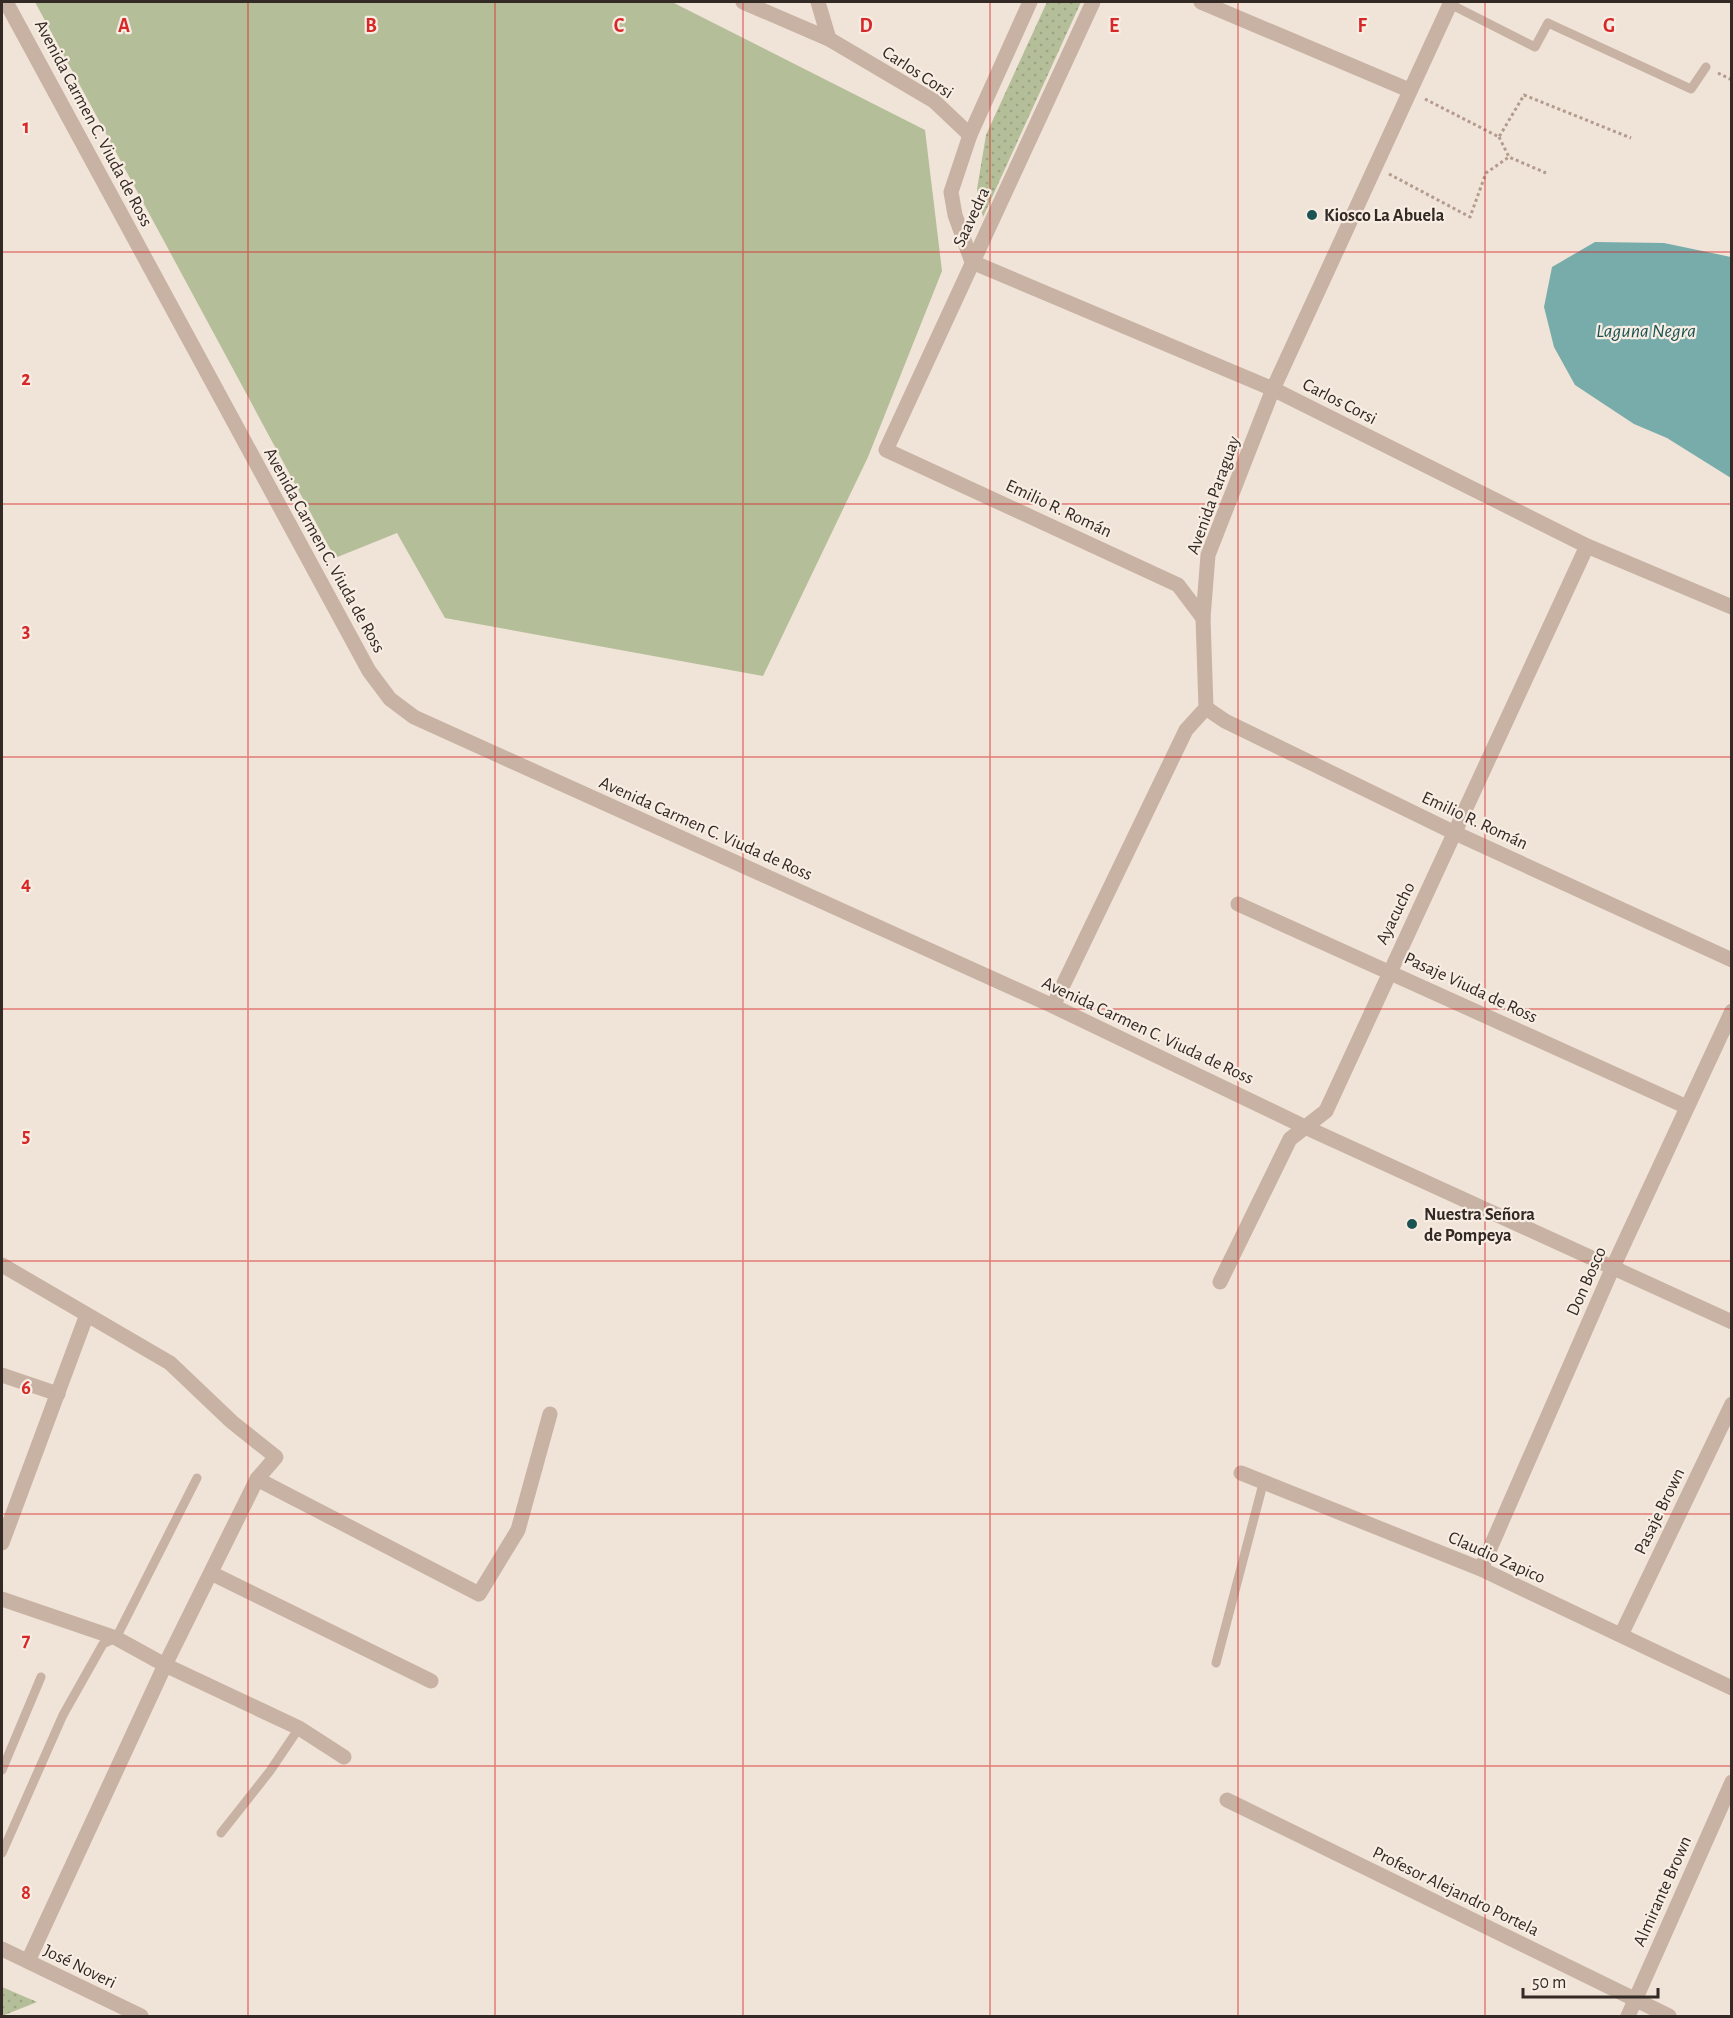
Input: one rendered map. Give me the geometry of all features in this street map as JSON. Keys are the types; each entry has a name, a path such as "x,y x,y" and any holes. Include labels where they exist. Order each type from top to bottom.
{"street":[{"name":"Avenida Carmen C. Viuda de Ross","path":"6,2 358,651 390,699 414,717 1053,1006 1305,1127 1731,1323"},
{"name":"Carlos Corsi","path":"743,2 829,39 934,101 970,135"},
{"path":"818,2 829,39"},
{"name":"Saavedra","path":"972,262 955,215 951,192 970,135 1030,2"},
{"name":"Saavedra","path":"886,450 1093,2"},
{"path":"1201,2 1409,90"},
{"name":"Avenida Paraguay","path":"1206,708 1203,618 1208,555 1273,389 1450,3"},
{"name":"Carlos Corsi","path":"972,262 1273,389 1587,546 1731,607"},
{"name":"Emilio R. Román","path":"886,450 1178,585 1203,618"},
{"name":"Ayacucho","path":"1220,1282 1290,1139 1326,1111 1389,970 1455,833 1587,546"},
{"path":"1053,1006 1186,730 1206,708"},
{"name":"Emilio R. Román","path":"1206,708 1235,726 1455,833 1731,960"},
{"name":"Pasaje Viuda de Ross","path":"1239,904 1687,1107"},
{"name":"Don Bosco","path":"1481,1569 1613,1267 1731,1011"},
{"path":"2,1265 86,1317 170,1363 232,1422 276,1457 257,1479 165,1665 28,1962"},
{"path":"2,1543 86,1317"},
{"path":"2,1375 58,1394"},
{"name":"Pasaje Brown","path":"1621,1635 1731,1404"},
{"path":"257,1479 478,1594 518,1530 550,1414"},
{"name":"Claudio Zapico","path":"1241,1473 1263,1484 1481,1569 1731,1688"},
{"path":"211,1573 431,1682"},
{"path":"2,1599 116,1638 165,1665 299,1728 344,1757"},
{"name":"Almirante Brown","path":"1628,2016 1731,1782"},
{"name":"Profesor Alejandro Portela","path":"1227,1800 1669,2016"},
{"name":"José Noveri","path":"2,1949 141,2016"}],"lane":[{"path":"1450,3 1535,46 1548,23 1691,89 1706,67"},
{"path":"2,1853 63,1715 104,1644 116,1638 197,1478"},
{"path":"1216,1663 1263,1484"},
{"path":"2,1770 41,1677"},
{"path":"221,1833 270,1772 299,1728"}],"path":[{"path":"1409,90 1499,137 1509,157 1546,173"},
{"path":"1499,137 1524,95 1631,138"},
{"path":"1374,166 1470,217 1486,173 1509,157"}],"green space":[{"path":"35,2 672,2 925,130 942,271 868,457 763,676 445,618 397,533 335,558"},
{"path":"1047,2 1081,2 983,217 977,189 986,135"},
{"path":"2,1987 37,2002 2,2016"}],"water":[{"name":"Laguna Negra","path":"1595,242 1664,243 1731,257 1731,478 1667,438 1634,424 1575,385 1554,347 1544,307 1552,267"}],"place":[{"name":"Kiosco La Abuela","path":"1312,215"},
{"name":"Nuestra Señora de Pompeya","path":"1412,1224"}]}
